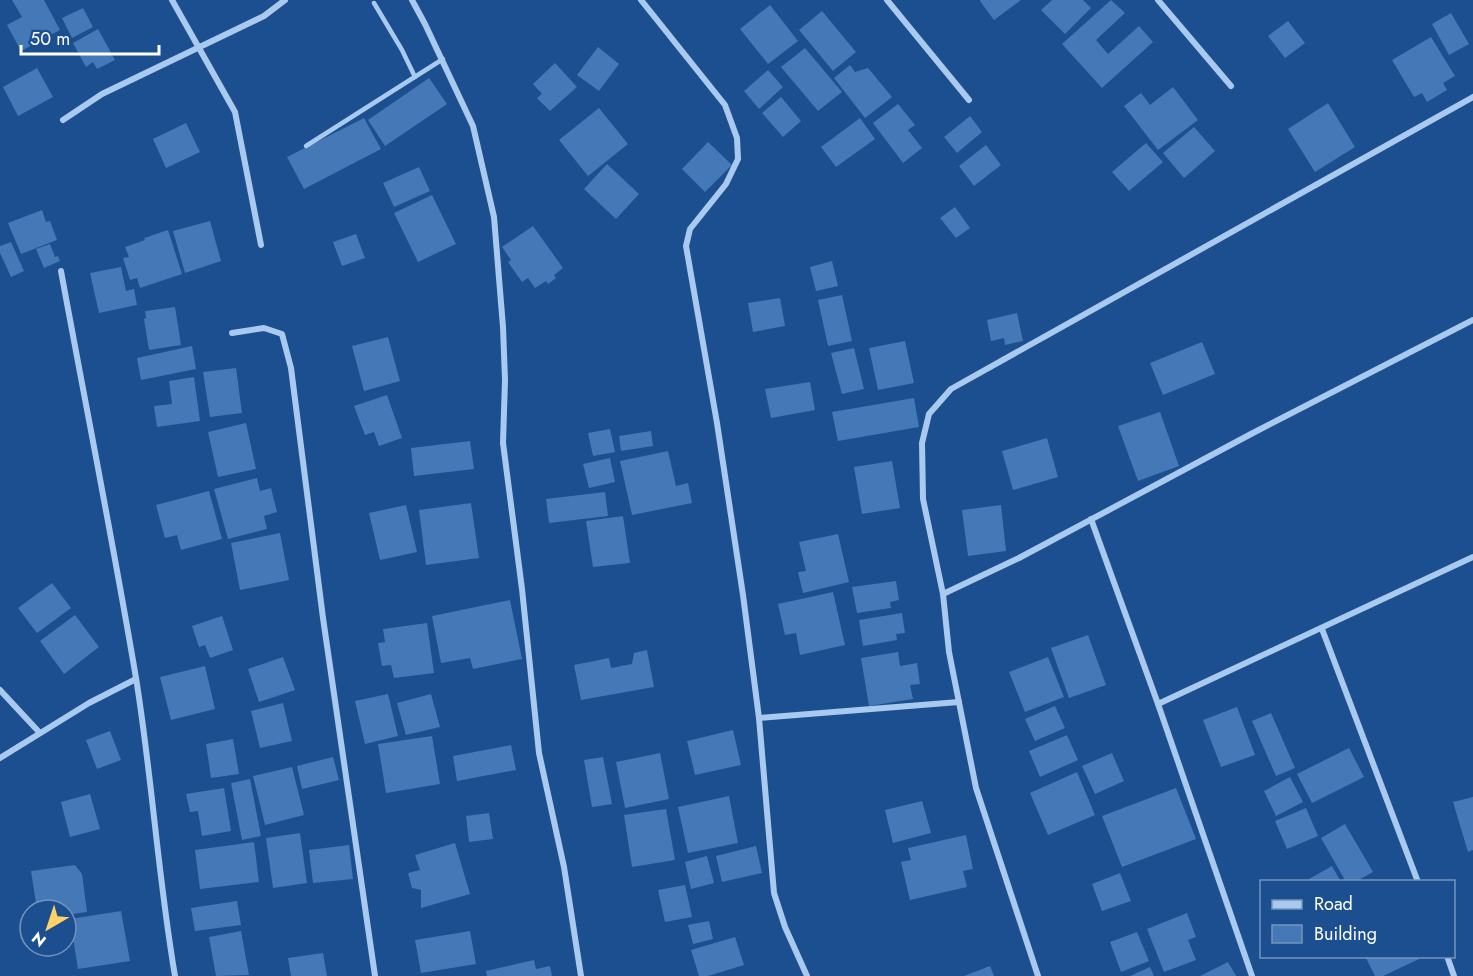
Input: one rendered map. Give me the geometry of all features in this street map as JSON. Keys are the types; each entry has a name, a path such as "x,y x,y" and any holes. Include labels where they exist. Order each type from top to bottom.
{"street":[{"path":"171,0 201,48 236,112 261,245"},
{"path":"63,120 102,94 264,16 285,0"},
{"path":"412,0 472,126 494,217 503,327 505,380 503,443 522,589 539,753 564,867 581,976"},
{"path":"641,0 725,105 737,138 738,159 726,184 690,229 686,246 717,423 759,718 774,892 785,927 807,976"},
{"path":"887,0 969,100"},
{"path":"1158,0 1231,86"},
{"path":"1038,976 976,788 949,652 943,594 923,499 922,443 929,414 951,389 1473,97"},
{"path":"61,271 136,678 164,911 175,976"},
{"path":"943,594 1019,558 1473,320"},
{"path":"232,333 264,327 282,334 291,368 323,618 375,976"},
{"path":"1091,519 1252,976"},
{"path":"1158,704 1473,557"},
{"path":"1322,629 1417,880"},
{"path":"0,758 39,732 136,678"},
{"path":"0,690 39,732"},
{"path":"759,718 959,702"},
{"path":"1447,958 1454,976"}],"lane":[{"path":"374,3 415,77"},
{"path":"306,146 442,59"}],"building":[{"path":"12,0 44,0 60,30 21,51 7,25 22,17"},
{"path":"981,0 1021,0 994,20"},
{"path":"1052,0 1083,0 1091,8 1065,34 1041,10"},
{"path":"1111,0 1125,13 1096,40 1108,54 1139,26 1153,42 1102,88 1062,44"},
{"path":"770,5 798,41 768,64 740,29"},
{"path":"83,8 93,27 72,38 62,18"},
{"path":"822,11 856,52 833,71 799,30"},
{"path":"1451,13 1469,44 1449,55 1432,24"},
{"path":"1288,21 1305,43 1285,58 1268,36"},
{"path":"98,29 115,60 97,69 93,62 86,67 73,43"},
{"path":"1431,37 1455,76 1443,83 1447,90 1427,102 1422,93 1414,97 1392,60"},
{"path":"598,47 619,64 599,91 577,75"},
{"path":"805,48 842,92 818,111 781,67"},
{"path":"555,63 577,87 550,111 537,98 542,94 533,84"},
{"path":"850,65 855,72 868,68 892,97 865,118 834,78"},
{"path":"37,68 53,97 18,116 3,87"},
{"path":"768,70 783,87 759,109 744,91"},
{"path":"429,78 447,104 385,146 368,120"},
{"path":"1173,87 1198,120 1158,150 1124,106 1141,93 1150,105"},
{"path":"781,97 801,121 783,137 762,113"},
{"path":"1328,103 1355,147 1315,172 1288,129"},
{"path":"898,104 915,125 908,130 922,148 903,163 873,123"},
{"path":"599,108 628,144 588,176 559,140"},
{"path":"970,116 982,132 957,153 944,137"},
{"path":"364,118 381,149 304,189 287,157"},
{"path":"860,118 875,139 836,167 821,147"},
{"path":"186,123 200,152 166,168 153,139"},
{"path":"1194,127 1215,151 1184,178 1163,153"},
{"path":"708,142 732,165 705,192 682,169"},
{"path":"1146,143 1163,162 1129,191 1112,172"},
{"path":"986,145 1001,165 974,186 959,166"},
{"path":"607,164 639,194 616,219 584,189"},
{"path":"419,167 430,191 394,207 383,183"},
{"path":"432,195 456,244 418,262 394,213"},
{"path":"955,207 970,228 956,238 940,218"},
{"path":"42,210 46,222 50,221 57,240 21,254 8,223"},
{"path":"210,221 221,261 185,273 173,231"},
{"path":"533,226 563,268 548,284 546,281 535,288 528,278 522,282 508,262 511,260 502,247"},
{"path":"168,230 182,274 140,288 137,278 130,280 123,258 129,257 125,247"},
{"path":"356,234 365,258 342,266 333,242"},
{"path":"11,242 24,271 11,277 0,253 0,246"},
{"path":"50,244 55,257 58,256 60,261 44,268 36,249"},
{"path":"832,261 838,286 816,291 810,267"},
{"path":"121,267 126,291 134,289 137,305 99,313 90,273"},
{"path":"842,295 852,341 828,346 818,300"},
{"path":"780,298 785,326 753,332 748,303"},
{"path":"175,307 181,345 149,350 144,319 146,318 145,311"},
{"path":"1017,313 1023,341 1005,345 1004,338 991,341 987,320"},
{"path":"388,337 400,381 364,391 352,346"},
{"path":"905,341 914,383 878,390 869,348"},
{"path":"1202,342 1215,374 1163,395 1150,363"},
{"path":"192,346 196,369 141,380 137,358"},
{"path":"854,348 864,389 842,394 831,353"},
{"path":"236,368 242,413 210,417 203,372"},
{"path":"194,377 200,421 157,427 154,406 172,404 169,381"},
{"path":"810,382 815,410 771,418 765,389"},
{"path":"387,395 402,438 379,446 374,432 365,435 354,406"},
{"path":"914,398 919,427 838,441 832,412"},
{"path":"1160,412 1179,466 1138,481 1118,426"},
{"path":"246,423 256,469 218,477 208,432"},
{"path":"610,429 615,452 593,456 588,433"},
{"path":"651,431 653,446 621,451 619,436"},
{"path":"1047,438 1058,477 1013,490 1002,451"},
{"path":"470,441 474,469 414,476 411,448"},
{"path":"668,451 676,486 688,483 692,503 632,515 620,461"},
{"path":"610,458 615,482 589,488 583,464"},
{"path":"892,461 900,508 862,514 854,467"},
{"path":"257,478 260,491 271,488 277,512 264,516 267,529 228,539 214,489"},
{"path":"209,491 222,539 181,550 177,535 165,538 156,505"},
{"path":"605,492 608,516 549,523 546,499"},
{"path":"471,503 479,558 426,565 419,510"},
{"path":"406,505 417,552 380,560 369,513"},
{"path":"1001,505 1006,551 968,556 962,510"},
{"path":"623,516 630,563 593,567 586,521"},
{"path":"280,533 289,580 240,590 231,543"},
{"path":"838,534 849,582 803,593 798,572 806,571 799,542"},
{"path":"896,581 899,600 890,602 891,608 857,613 852,587"},
{"path":"52,583 71,608 37,633 18,608"},
{"path":"833,592 845,645 800,655 796,633 785,635 778,604"},
{"path":"510,600 522,659 473,669 470,658 441,663 432,616"},
{"path":"902,613 905,633 896,634 897,640 863,646 859,620"},
{"path":"75,615 99,647 64,674 40,641"},
{"path":"222,616 233,650 210,658 205,645 199,647 192,626"},
{"path":"427,623 434,673 394,678 391,665 382,666 378,643 385,642 383,629"},
{"path":"1088,635 1106,685 1069,698 1051,648"},
{"path":"647,650 654,687 581,700 574,665 609,658 611,668 632,664 634,653"},
{"path":"898,652 900,666 917,663 920,684 910,685 913,699 869,706 861,658"},
{"path":"283,657 295,690 259,702 248,669"},
{"path":"1048,657 1064,697 1025,712 1009,672"},
{"path":"205,666 215,709 171,720 160,677"},
{"path":"388,694 398,736 365,744 355,701"},
{"path":"431,694 440,727 406,735 397,703"},
{"path":"283,703 292,741 260,748 251,711"},
{"path":"1055,706 1065,728 1035,741 1025,719"},
{"path":"1237,707 1255,755 1221,767 1203,720"},
{"path":"1271,713 1295,768 1276,776 1252,721"},
{"path":"733,730 741,765 695,775 687,741"},
{"path":"110,731 121,760 97,769 86,740"},
{"path":"1067,735 1078,760 1040,777 1029,751"},
{"path":"432,736 440,784 386,793 378,744"},
{"path":"233,739 239,774 211,778 206,744"},
{"path":"511,745 516,770 457,781 453,756"},
{"path":"1349,748 1364,777 1312,803 1297,774"},
{"path":"660,753 669,799 625,808 616,762"},
{"path":"1112,753 1124,781 1095,794 1082,766"},
{"path":"333,757 339,780 302,789 297,766"},
{"path":"603,757 612,804 592,807 584,760"},
{"path":"292,767 304,815 265,825 253,776"},
{"path":"1077,772 1095,815 1048,835 1030,793"},
{"path":"1290,777 1303,802 1276,816 1264,791"},
{"path":"250,779 261,836 242,840 231,783"},
{"path":"224,788 231,831 202,836 198,811 190,812 186,794"},
{"path":"1176,788 1196,839 1122,867 1102,816"},
{"path":"90,794 100,829 70,837 61,802"},
{"path":"729,796 738,843 688,853 678,807"},
{"path":"1473,797 1473,850 1468,852 1453,802"},
{"path":"922,801 931,833 893,843 885,810"},
{"path":"1306,808 1318,836 1287,849 1275,821"},
{"path":"666,809 675,860 632,867 624,815"},
{"path":"489,813 493,839 469,842 466,816"},
{"path":"1345,824 1373,872 1359,880 1345,880 1321,838"},
{"path":"300,833 307,883 273,888 266,838"},
{"path":"966,835 973,869 963,871 967,887 910,900 901,862 911,860 908,848"},
{"path":"254,842 259,882 200,889 195,850"},
{"path":"455,843 470,894 421,908 421,890 412,888 408,873 420,870 415,855"},
{"path":"349,845 353,879 313,883 309,850"},
{"path":"756,846 762,873 722,882 716,856"},
{"path":"707,856 714,883 691,889 685,862"},
{"path":"75,865 82,874 87,912 78,913 78,898 35,898 31,871"},
{"path":"1332,866 1340,880 1308,880"},
{"path":"1120,873 1131,901 1102,911 1092,884"},
{"path":"685,885 692,917 665,922 658,890"},
{"path":"237,901 241,925 195,931 191,908"},
{"path":"121,911 130,961 78,969 78,918"},
{"path":"1187,913 1196,937 1188,940 1196,960 1164,972 1147,929"},
{"path":"709,921 713,939 693,944 688,925"},
{"path":"241,931 249,975 216,976 209,937"},
{"path":"470,931 476,964 421,973 415,940"},
{"path":"1137,932 1149,961 1121,972 1110,942"},
{"path":"735,937 744,965 708,976 699,976 691,950"},
{"path":"323,953 327,976 291,976 288,958"},
{"path":"1366,958 1419,958 1383,976 1375,976"},
{"path":"534,960 536,969 550,966 552,976 487,976 486,971"},
{"path":"1228,962 1236,976 1200,976"},
{"path":"990,966 994,976 964,976"},
{"path":"1150,967 1154,976 1130,976"}]}
